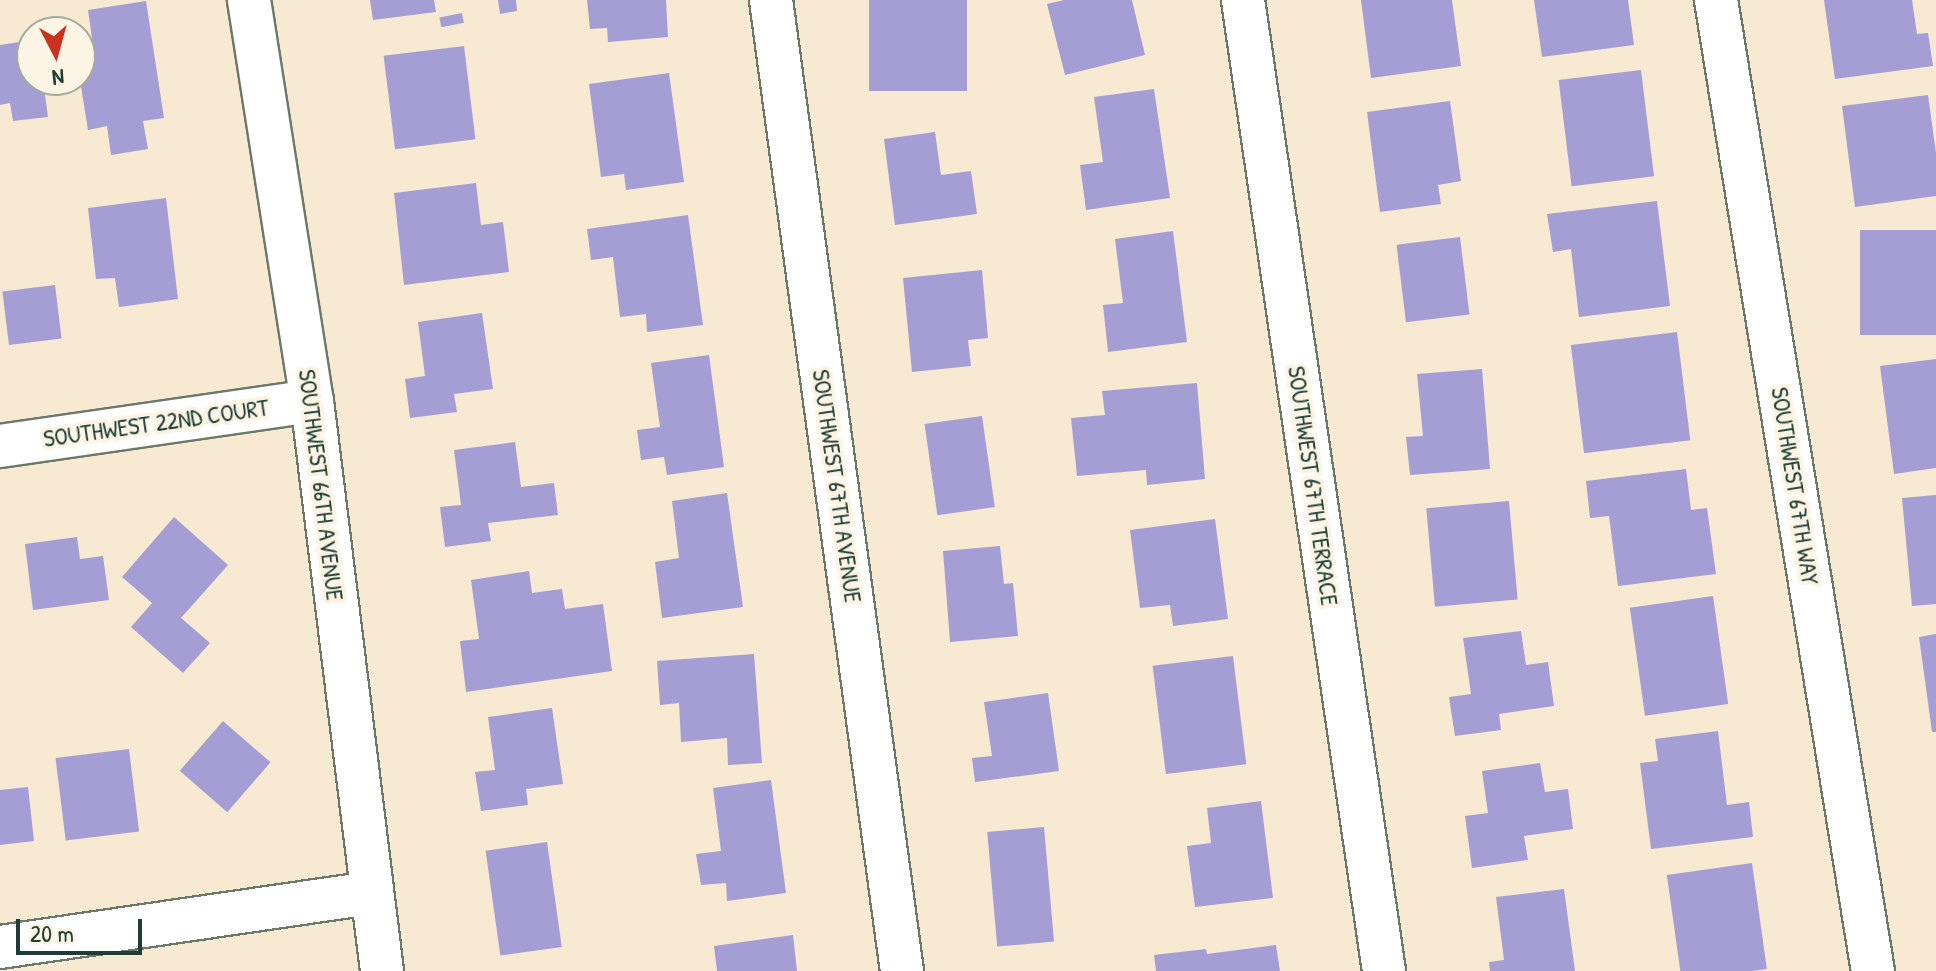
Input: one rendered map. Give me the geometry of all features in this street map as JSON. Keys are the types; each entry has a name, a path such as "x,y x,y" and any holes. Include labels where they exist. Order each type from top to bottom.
{"street":[{"name":"SOUTHWEST 66TH AVENUE","path":"249,0 312,401 382,971"},
{"name":"SOUTHWEST 67TH AVENUE","path":"771,0 902,971"},
{"name":"SOUTHWEST 67TH TERRACE","path":"1243,0 1384,971"},
{"name":"SOUTHWEST 67TH WAY","path":"1716,0 1873,971"},
{"name":"SOUTHWEST 22ND COURT","path":"0,446 312,401"},
{"path":"0,947 372,893"}],"building":[{"path":"370,0 434,0 436,12 373,20"},
{"path":"498,0 516,0 517,11 500,14"},
{"path":"587,0 666,0 668,37 608,42 607,28 590,29"},
{"path":"869,0 967,0 967,91 869,91"},
{"path":"1064,0 1132,0 1145,55 1065,75 1047,4"},
{"path":"1361,0 1452,0 1461,66 1371,78"},
{"path":"1534,0 1628,0 1634,45 1542,57"},
{"path":"1824,0 1912,0 1917,34 1928,33 1933,66 1835,79"},
{"path":"146,1 164,118 143,121 148,149 111,155 107,126 88,130 83,96 96,96 96,16 89,16 88,10"},
{"path":"462,13 464,23 441,27 439,17"},
{"path":"16,42 16,96 45,96 48,117 13,121 10,103 0,105 0,45"},
{"path":"464,46 475,139 395,149 384,56"},
{"path":"1641,70 1654,176 1572,186 1559,80"},
{"path":"669,73 684,182 626,190 624,174 601,177 589,84"},
{"path":"1154,89 1170,198 1086,210 1080,165 1103,162 1094,97"},
{"path":"1928,95 1936,153 1936,196 1855,207 1842,106"},
{"path":"1450,101 1461,181 1438,185 1441,204 1380,212 1367,112"},
{"path":"935,132 941,175 971,171 977,214 895,225 884,139"},
{"path":"476,183 481,225 503,222 509,272 404,285 394,193"},
{"path":"166,198 178,299 119,307 115,278 96,279 88,208"},
{"path":"1657,201 1670,306 1579,317 1571,249 1553,252 1547,214"},
{"path":"688,215 703,325 647,332 646,314 620,317 613,257 591,260 587,229"},
{"path":"1860,230 1936,230 1936,335 1860,335"},
{"path":"1173,231 1187,342 1108,352 1103,305 1123,303 1115,239"},
{"path":"1460,237 1470,314 1406,322 1396,245"},
{"path":"982,270 988,338 968,340 971,366 912,372 903,278"},
{"path":"55,285 62,339 9,345 2,291"},
{"path":"482,313 493,389 454,394 457,412 410,418 405,379 425,376 418,322"},
{"path":"1677,332 1690,440 1584,453 1571,345"},
{"path":"709,355 724,467 667,475 664,457 641,460 637,430 660,427 651,363"},
{"path":"1936,359 1936,468 1894,474 1880,366"},
{"path":"1482,369 1490,469 1410,475 1406,437 1423,436 1417,374"},
{"path":"1197,383 1205,479 1147,485 1146,470 1077,476 1071,418 1105,415 1102,391"},
{"path":"982,416 995,507 937,515 925,424"},
{"path":"515,442 521,487 554,483 558,515 488,523 491,541 445,547 440,507 461,505 454,450"},
{"path":"1686,469 1691,510 1707,508 1716,574 1618,586 1609,516 1590,518 1586,481"},
{"path":"727,493 743,607 662,618 655,562 679,558 672,501"},
{"path":"1936,495 1936,604 1912,606 1902,498"},
{"path":"1509,501 1518,600 1435,607 1426,508"},
{"path":"174,517 228,565 181,618 210,643 183,673 131,627 152,603 122,577"},
{"path":"1215,519 1228,619 1173,626 1170,605 1140,608 1130,530"},
{"path":"77,537 80,559 103,556 109,600 33,610 25,544"},
{"path":"1000,546 1004,584 1013,583 1018,636 950,642 943,551"},
{"path":"529,571 532,593 562,589 565,609 603,604 612,671 466,692 460,641 479,639 471,580"},
{"path":"1713,596 1728,704 1645,716 1630,608"},
{"path":"1521,631 1526,665 1548,662 1554,706 1499,714 1501,730 1455,736 1449,697 1471,694 1463,638"},
{"path":"1936,634 1936,732 1932,732 1919,637"},
{"path":"754,654 762,763 728,765 727,738 681,742 679,703 660,705 657,661"},
{"path":"1233,656 1246,764 1166,774 1153,666"},
{"path":"1048,693 1059,771 975,782 972,758 992,756 984,702"},
{"path":"552,708 563,784 526,789 528,805 481,811 475,772 495,770 488,717"},
{"path":"223,721 271,762 227,812 180,771"},
{"path":"1718,731 1727,805 1749,802 1753,837 1651,849 1640,763 1658,761 1655,739"},
{"path":"129,749 139,831 66,840 56,758"},
{"path":"1540,763 1545,792 1568,789 1573,829 1524,836 1528,860 1472,868 1465,816 1488,813 1482,771"},
{"path":"771,780 786,893 727,901 726,883 701,885 696,854 721,851 713,788"},
{"path":"28,787 34,841 0,845 0,790"},
{"path":"1261,801 1273,898 1195,907 1187,846 1211,843 1207,808"},
{"path":"1044,827 1054,942 997,947 987,832"},
{"path":"547,842 562,947 500,956 486,851"},
{"path":"1752,863 1767,969 1680,971 1667,875"},
{"path":"1564,889 1575,971 1490,971 1489,962 1504,960 1496,897"},
{"path":"793,935 797,971 717,971 714,946"},
{"path":"1276,945 1280,971 1156,971 1154,955 1206,949 1207,954"}]}
